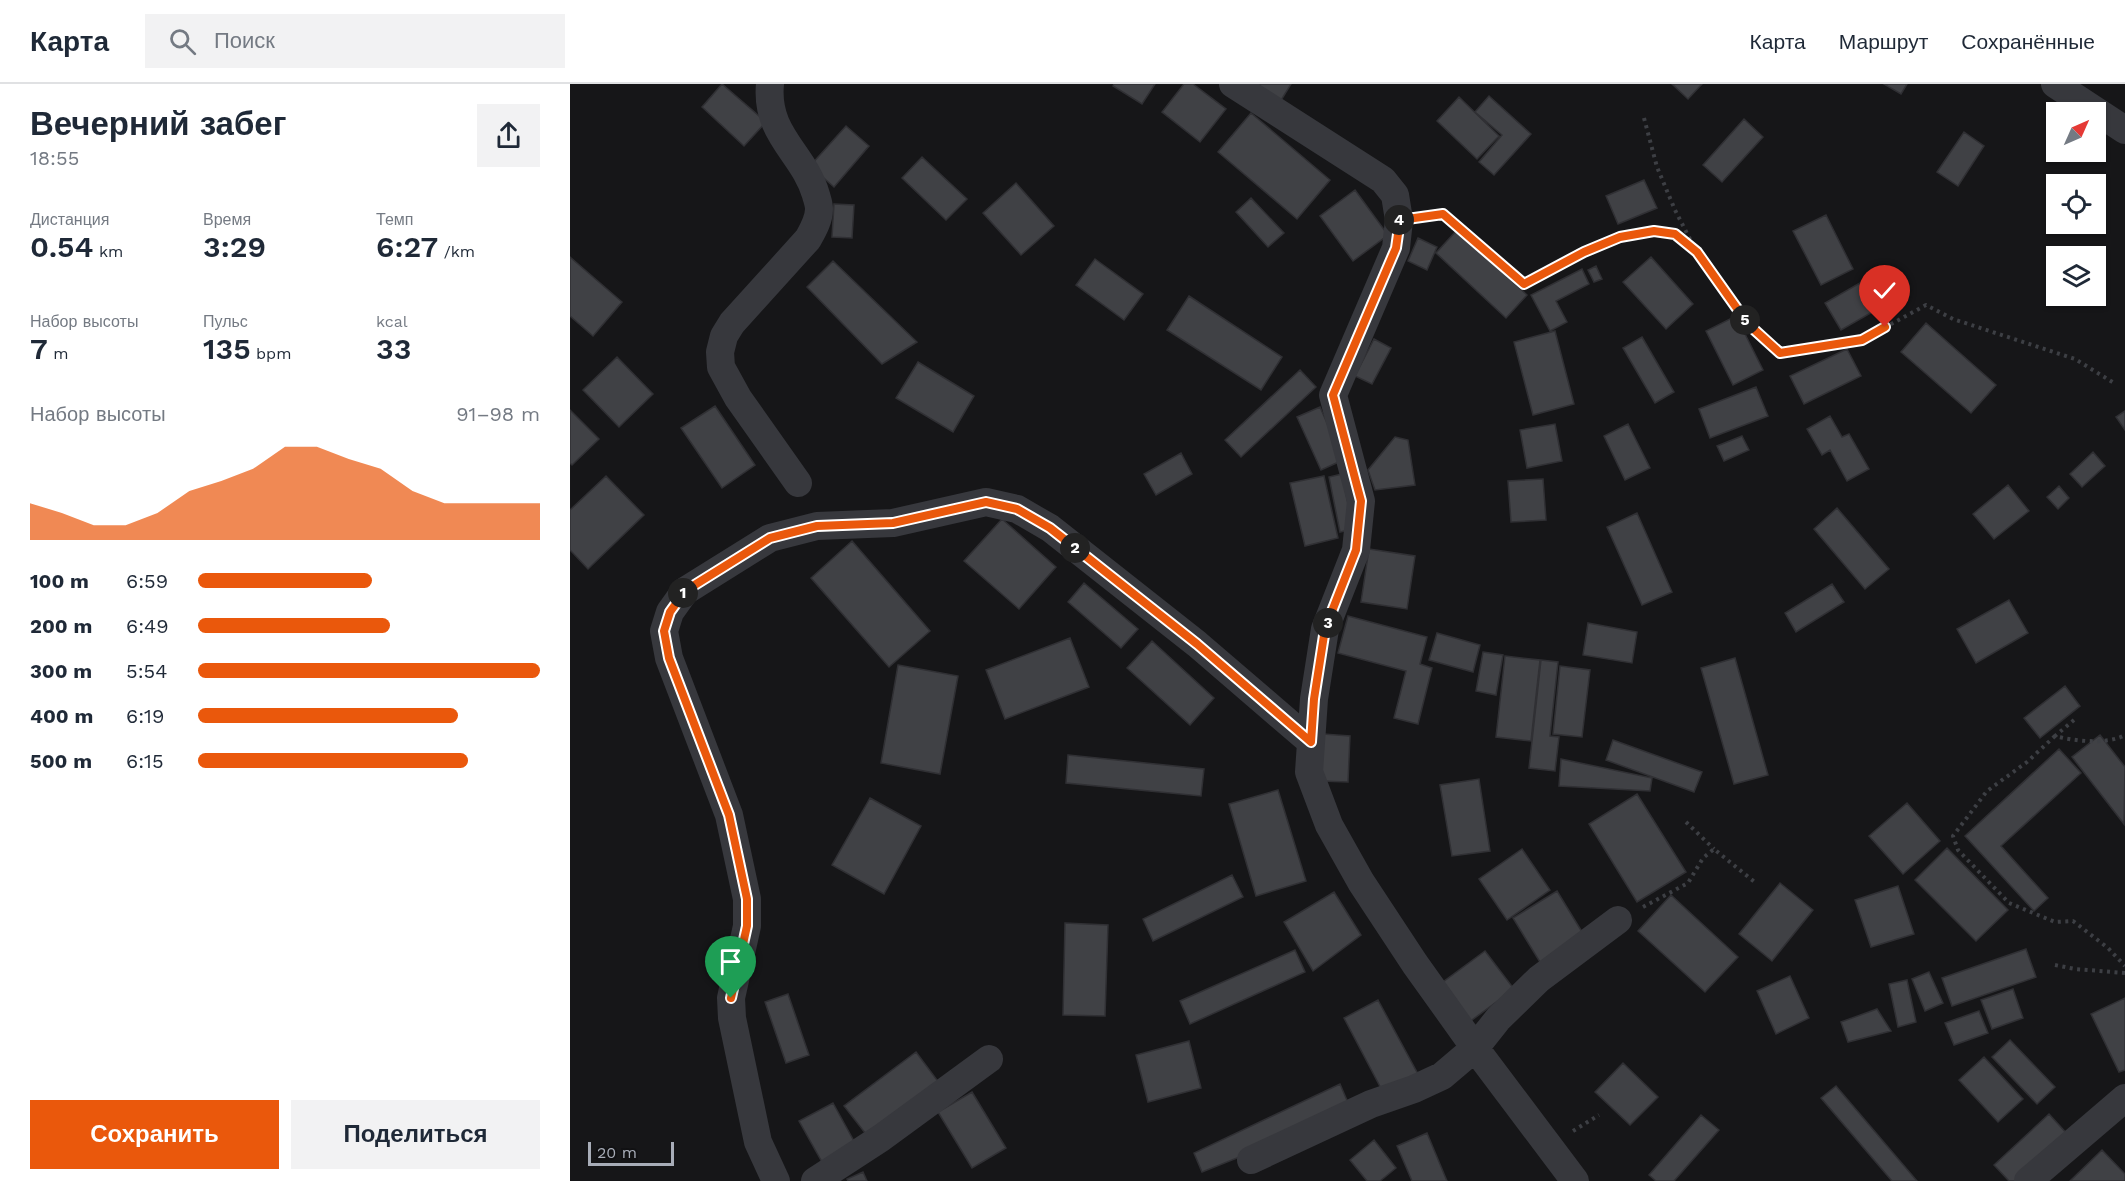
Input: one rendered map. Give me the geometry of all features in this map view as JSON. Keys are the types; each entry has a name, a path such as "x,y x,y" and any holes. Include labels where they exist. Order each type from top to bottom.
{"street":[{"path":"770,84 772,114 782,138 812,180 819,208 816,225 808,239 732,323 724,336 720,352 721,368 738,398 798,483"},
{"path":"1233,84 1383,180 1395,195 1400,220 1396,248 1333,395 1361,501 1356,550 1325,629 1314,699 1309,772 1329,825 1361,882 1415,964 1475,1048 1575,1181"},
{"path":"2055,84 2125,130"},
{"path":"776,1181 759,1142 732,1018 731,998 747,926 747,899 729,815 669,658 664,631 670,612 685,591 770,538 817,526 893,523 986,502 1017,509 1050,528 1178,630 1311,742"},
{"path":"1251,1160 1371,1104 1414,1089 1442,1076 1475,1048 1498,1019 1539,979 1618,920"},
{"path":"815,1181 881,1138 989,1059"},
{"path":"2028,1181 2125,1098"}],"path":[{"path":"1644,118 1657,167 1675,210 1697,252 1748,324 1780,353 1862,340 1926,305 1953,319 2075,359 2114,383"},
{"path":"1400,220 1443,214 1524,284 1584,252 1620,237 1654,231 1675,234 1697,252"},
{"path":"2074,720 2027,762 1988,791 1953,836 1958,850 2009,903 2055,922 2073,921 2108,948 2125,966"},
{"path":"2055,736 2074,741 2118,739 2125,735"},
{"path":"1686,822 1714,849 1757,884"},
{"path":"1618,920 1688,883 1703,858 1714,849"},
{"path":"2055,965 2125,973"}],"building":[{"path":"722,84 766,122 744,146 702,107"},
{"path":"1114,84 1155,84 1142,104 1113,86"},
{"path":"1184,84 1193,84 1226,109 1200,142 1162,112"},
{"path":"1260,84 1291,84 1280,102 1257,89"},
{"path":"1672,84 1702,84 1688,99"},
{"path":"1884,84 1907,84 1901,94"},
{"path":"1489,96 1531,134 1494,175 1479,162 1502,135 1475,112"},
{"path":"1459,97 1499,136 1477,159 1437,121"},
{"path":"1251,113 1330,180 1297,219 1218,152"},
{"path":"1744,119 1763,137 1722,182 1703,165"},
{"path":"846,126 869,146 834,187 810,166"},
{"path":"1964,132 1984,146 1958,186 1937,172"},
{"path":"922,157 967,199 946,220 902,178"},
{"path":"1644,180 1657,208 1618,224 1606,196"},
{"path":"1016,183 1054,226 1021,255 983,213"},
{"path":"1355,190 1388,235 1353,261 1320,216"},
{"path":"1251,198 1284,233 1268,247 1236,212"},
{"path":"834,204 854,205 852,238 832,237"},
{"path":"1826,215 1853,269 1821,285 1793,231"},
{"path":"1457,230 1527,295 1506,318 1436,253"},
{"path":"1418,238 1437,247 1427,270 1408,261"},
{"path":"570,257 622,302 593,336 570,316"},
{"path":"1651,257 1693,304 1666,329 1623,282"},
{"path":"1095,259 1143,294 1124,320 1076,285"},
{"path":"833,261 917,342 882,364 807,287"},
{"path":"1596,266 1602,279 1594,282 1588,270"},
{"path":"1886,268 1902,295 1841,330 1825,303"},
{"path":"1582,269 1589,284 1556,301 1567,322 1550,331 1531,295"},
{"path":"1189,296 1282,357 1261,390 1167,330"},
{"path":"1736,316 1763,370 1733,385 1706,331"},
{"path":"1926,323 1996,385 1971,413 1901,352"},
{"path":"1555,331 1574,404 1533,415 1514,342"},
{"path":"1642,337 1674,392 1655,403 1623,348"},
{"path":"1374,339 1391,348 1372,384 1355,376"},
{"path":"1847,349 1861,376 1804,404 1790,376"},
{"path":"617,357 653,394 619,427 583,390"},
{"path":"918,362 974,396 953,432 896,398"},
{"path":"1300,370 1316,387 1241,457 1225,440"},
{"path":"1756,387 1768,416 1710,438 1699,409"},
{"path":"715,406 755,465 722,488 681,428"},
{"path":"1320,407 1343,460 1321,470 1297,417"},
{"path":"570,410 599,439 572,465 570,463"},
{"path":"2125,411 2125,430 2116,417"},
{"path":"1830,416 1842,437 1849,434 1869,469 1847,481 1830,450 1822,455 1807,429"},
{"path":"1555,424 1562,461 1527,468 1520,430"},
{"path":"1628,424 1650,468 1625,480 1604,436"},
{"path":"1742,436 1749,450 1724,461 1717,446"},
{"path":"1395,437 1408,440 1415,485 1375,490 1368,470"},
{"path":"2093,452 2105,466 2082,487 2070,474"},
{"path":"1181,453 1192,474 1156,495 1144,474"},
{"path":"1342,474 1353,529 1340,532 1329,477"},
{"path":"606,476 644,515 588,569 570,550 570,510"},
{"path":"1324,476 1338,538 1305,546 1290,483"},
{"path":"1543,479 1546,520 1511,522 1508,481"},
{"path":"2008,485 2029,511 1994,539 1973,514"},
{"path":"2059,486 2069,498 2058,509 2047,497"},
{"path":"1837,508 1889,569 1865,589 1814,529"},
{"path":"1637,513 1672,592 1642,605 1607,527"},
{"path":"1002,519 1056,567 1019,609 964,561"},
{"path":"852,541 930,631 889,667 811,578"},
{"path":"1369,549 1415,556 1407,609 1361,602"},
{"path":"1084,583 1138,629 1121,648 1068,602"},
{"path":"1832,584 1844,602 1796,632 1785,613"},
{"path":"2009,600 2028,633 1976,663 1957,629"},
{"path":"1348,616 1427,637 1420,664 1432,668 1418,724 1394,718 1406,671 1338,653"},
{"path":"1588,623 1637,632 1632,663 1583,655"},
{"path":"1437,633 1480,645 1473,672 1429,660"},
{"path":"1070,638 1089,687 1005,719 986,670"},
{"path":"1152,641 1214,698 1190,725 1127,668"},
{"path":"1483,652 1503,655 1496,695 1476,691"},
{"path":"1505,656 1540,660 1531,741 1496,737"},
{"path":"1735,658 1768,775 1734,784 1701,668"},
{"path":"1541,660 1558,662 1550,736 1559,737 1555,771 1529,768"},
{"path":"898,665 958,676 940,774 881,763"},
{"path":"1560,666 1590,670 1582,737 1553,734"},
{"path":"2065,686 2080,706 2040,738 2024,718"},
{"path":"1323,734 1350,736 1348,782 1320,781"},
{"path":"2100,735 2125,767 2124,824 2072,757"},
{"path":"1613,740 1702,772 1694,792 1606,760"},
{"path":"2059,749 2081,773 2001,846 2048,898 2034,911 1965,836"},
{"path":"1068,755 1204,769 1201,796 1066,783"},
{"path":"1561,759 1652,778 1650,791 1559,786"},
{"path":"1479,779 1490,851 1452,856 1440,785"},
{"path":"1278,790 1306,881 1256,896 1229,804"},
{"path":"1637,794 1686,872 1637,902 1589,824"},
{"path":"870,798 921,826 884,894 832,865"},
{"path":"1907,803 1940,841 1903,874 1869,836"},
{"path":"1947,848 2008,910 1976,941 1915,880"},
{"path":"1522,849 1550,890 1507,920 1479,879"},
{"path":"1232,875 1243,897 1153,941 1143,919"},
{"path":"1780,883 1813,910 1772,961 1739,934"},
{"path":"1898,886 1914,934 1871,947 1855,900"},
{"path":"1557,891 1587,940 1543,967 1513,918"},
{"path":"1334,892 1361,935 1313,971 1284,922"},
{"path":"1671,895 1738,957 1705,992 1638,931"},
{"path":"1065,923 1108,925 1105,1016 1063,1015"},
{"path":"2026,949 2036,977 1952,1006 1942,978"},
{"path":"1295,950 1305,972 1190,1024 1180,1001"},
{"path":"1485,951 1514,989 1457,1031 1428,993"},
{"path":"1929,972 1943,1003 1925,1011 1912,979"},
{"path":"1790,976 1809,1018 1776,1034 1757,991"},
{"path":"1907,980 1916,1022 1898,1027 1889,984"},
{"path":"2013,989 2023,1018 1992,1029 1981,1000"},
{"path":"788,994 809,1055 786,1063 765,1002"},
{"path":"2125,998 2125,1070 2119,1072 2091,1014"},
{"path":"1378,1000 1419,1076 1384,1094 1344,1018"},
{"path":"1877,1009 1891,1031 1848,1042 1841,1022"},
{"path":"1979,1011 1988,1033 1954,1045 1945,1023"},
{"path":"2010,1040 2055,1087 2037,1104 1992,1057"},
{"path":"1189,1041 1201,1088 1148,1102 1136,1055"},
{"path":"916,1052 940,1084 869,1138 844,1106"},
{"path":"1984,1057 2023,1099 1998,1122 1959,1080"},
{"path":"1623,1063 1658,1097 1630,1125 1595,1092"},
{"path":"1340,1084 1352,1112 1202,1172 1194,1153"},
{"path":"1836,1086 1917,1181 1892,1181 1821,1098"},
{"path":"972,1092 1006,1148 972,1168 938,1112"},
{"path":"833,1103 855,1143 822,1162 799,1121"},
{"path":"2049,1114 2069,1136 2020,1181 2009,1181 1994,1165"},
{"path":"1701,1115 1719,1130 1674,1181 1656,1181 1649,1175"},
{"path":"1427,1133 1447,1181 1412,1181 1397,1146"},
{"path":"1374,1140 1396,1168 1380,1181 1367,1181 1350,1160"},
{"path":"2102,1150 2125,1174 2125,1181 2070,1181"},
{"path":"863,1172 867,1181 848,1181 847,1179"}],"route":[{"path":"731,998 747,926 747,899 729,815 669,658 664,631 670,612 685,591 770,538 817,526 893,523 986,502 1017,509 1050,528 1197,644 1311,742 1314,699 1325,629 1356,550 1361,501 1333,395 1396,248 1400,220 1443,214 1524,284 1584,252 1620,237 1654,231 1675,234 1697,252 1748,324 1780,353 1862,340 1885,327"}]}
